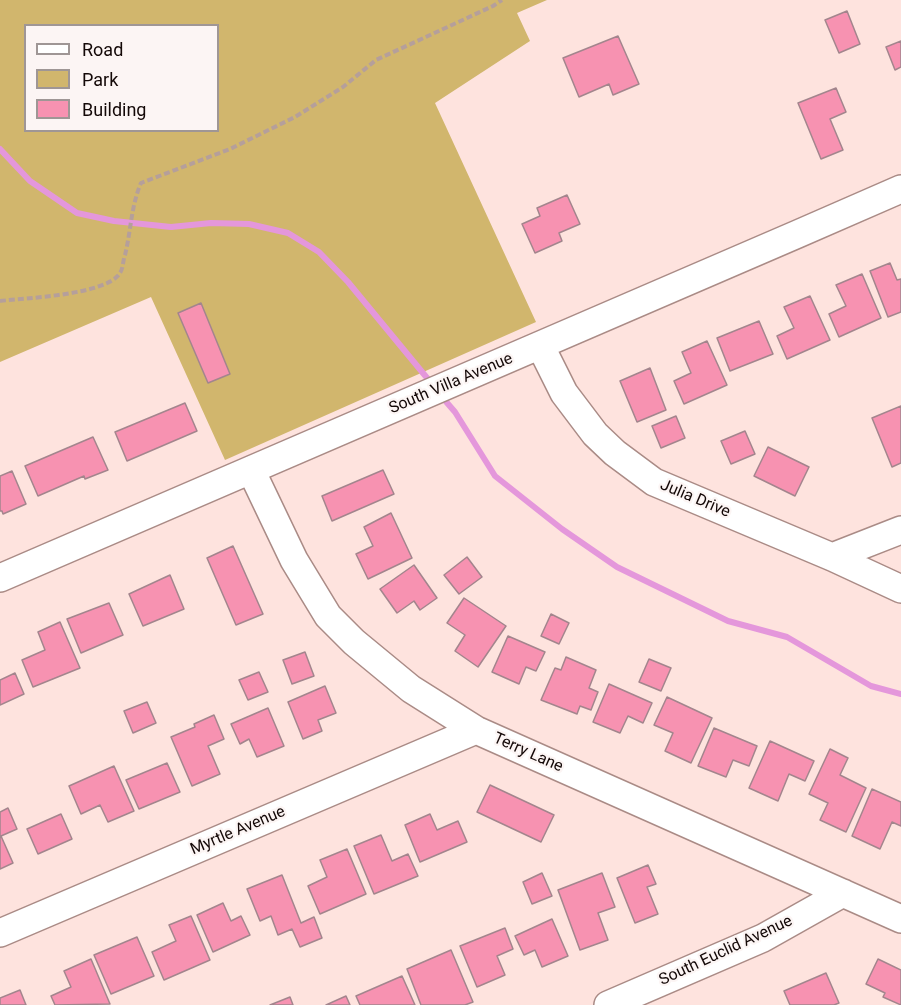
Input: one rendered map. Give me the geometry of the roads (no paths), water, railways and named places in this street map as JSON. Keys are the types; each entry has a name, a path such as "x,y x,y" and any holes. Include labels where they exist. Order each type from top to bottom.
{"street":[{"name":"South Villa Avenue","path":"0,578 421,396 541,347 901,189"},
{"name":"Julia Drive","path":"541,347 564,393 595,434 615,453 654,482 832,557 901,589"},
{"name":"Terry Lane","path":"251,470 294,560 328,616 354,642 411,689 477,730 901,919"},
{"path":"832,557 901,530"},
{"name":"Myrtle Avenue","path":"0,933 477,730"},
{"name":"South Euclid Avenue","path":"608,1005 763,938 843,893"}],"waterway":[{"path":"0,149 30,181 77,213 114,221 171,227 211,223 249,224 288,233 319,252 348,282 432,384"},
{"path":"442,397 455,412 495,476 562,529 617,567 728,621 787,637 871,686 901,694"}]}
